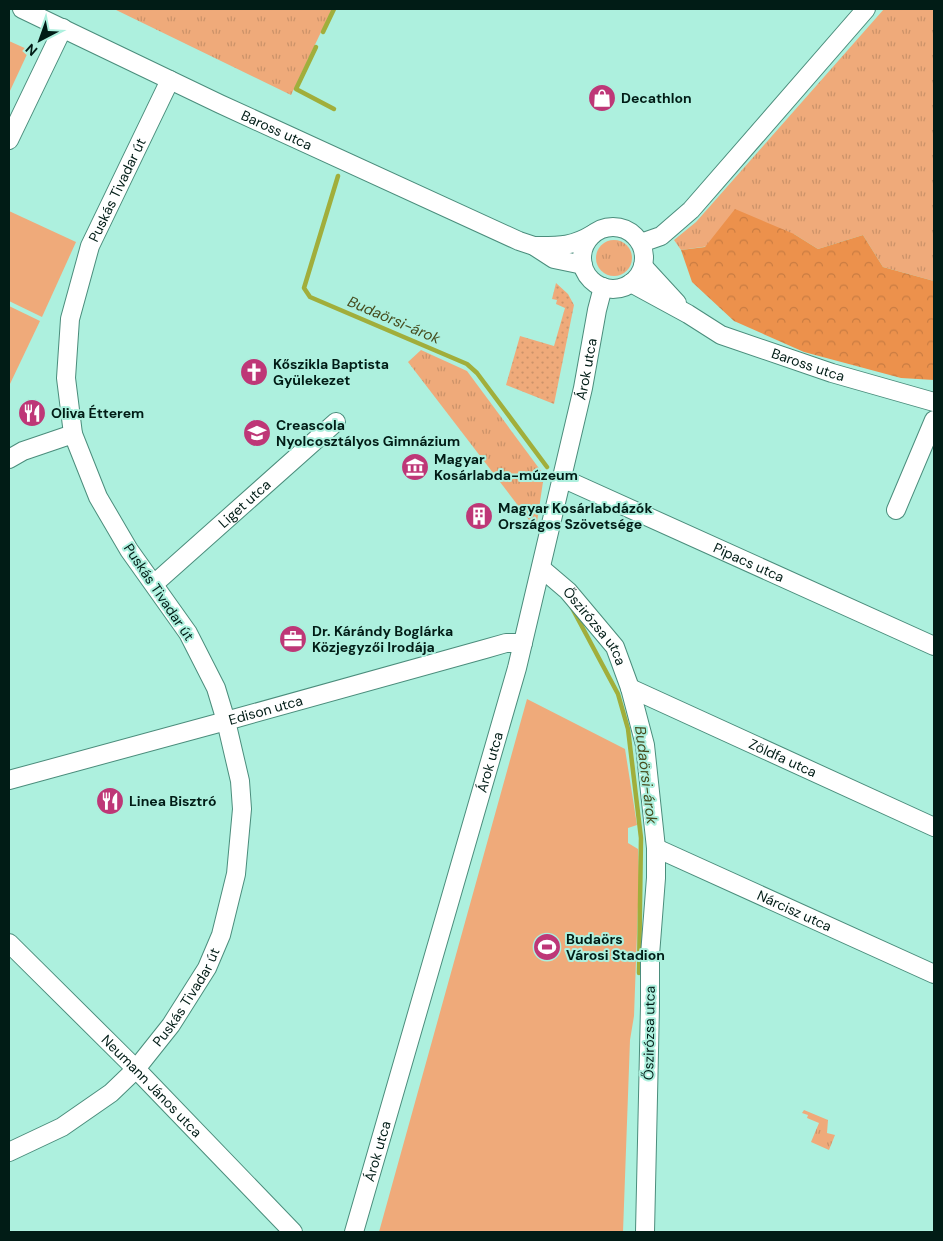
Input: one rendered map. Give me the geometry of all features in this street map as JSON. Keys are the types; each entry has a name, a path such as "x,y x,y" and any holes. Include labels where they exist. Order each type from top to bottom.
{"street":[{"name":"Baross utca","path":"22,9 170,80 519,241 534,246 554,259 583,265"},
{"path":"641,243 661,236 691,210 866,9"},
{"path":"9,140 63,28"},
{"name":"Puskás Tivadar út","path":"9,1152 62,1127 111,1093 136,1070 171,1025 207,968 230,904 236,874 242,809 240,781 216,688 188,633 129,550 98,497 73,434 66,378 70,318 90,246 170,80"},
{"path":"606,227 622,228 630,231 641,243 644,258 639,276 631,283 622,287 613,289 603,287 591,279 583,265 582,253 586,242 594,233 606,227"},
{"name":"Baross utca","path":"534,246 572,245 594,233"},
{"name":"Baross utca","path":"643,266 688,314"},
{"name":"Baross utca","path":"631,283 688,314 721,335 832,374 934,402"},
{"name":"Árok utca","path":"354,1232 523,643 583,388 603,287"},
{"path":"896,510 934,420"},
{"name":"Liget utca","path":"154,584 336,422"},
{"path":"9,459 23,451 73,434"},
{"name":"Pipacs utca","path":"562,478 934,646"},
{"name":"Őszirózsa utca","path":"541,568 568,592 615,647 630,688 645,745 656,848 656,878 650,955 645,1232"},
{"name":"Edison utca","path":"9,780 485,648 506,643 523,643"},
{"name":"Zöldfa utca","path":"630,688 934,827"},
{"name":"Nárcisz utca","path":"656,848 934,974"},
{"name":"Neumann János utca","path":"9,944 136,1070 293,1232"}],"green space":[{"path":"114,9 332,9 291,95"},
{"path":"884,9 934,9 934,281 883,267 863,235 818,249 794,234 681,250 674,240 696,222"},
{"path":"9,41 29,50 9,93"},
{"path":"735,209 794,234 818,249 863,235 883,267 934,281 934,380 901,378 804,352 734,321 692,282 681,250 705,247"},
{"path":"9,211 76,242 42,317 9,301"},
{"path":"614,240 621,241 627,245 631,251 631,265 627,271 621,275 614,276 607,275 601,271 597,265 596,258 597,251 601,245 607,241"},
{"path":"556,283 568,294 574,305 554,404 506,385 520,336 554,346 565,308 556,304 557,300 552,299"},
{"path":"9,306 40,321 9,386"},
{"path":"421,350 467,371 544,475 536,529 408,362"},
{"name":"Budaörs Városi Stadion","path":"527,699 625,749 637,825 628,828 628,843 638,849 639,878 634,1016 630,1040 623,1232 379,1232"},
{"path":"804,1110 828,1120 827,1133 835,1135 829,1150 811,1142 819,1123 807,1118 808,1115 802,1113"}],"waterway":[{"name":"Budaörsi-árok","path":"323,32 334,9"},
{"name":"Budaörsi-árok","path":"316,47 296,89 334,109"},
{"name":"Budaörsi-árok","path":"338,176 304,288 310,297 467,364 477,373 547,467"},
{"name":"Budaörsi-árok","path":"571,606 618,694 628,729 641,838 639,973"}],"place":[{"name":"Decathlon","path":"602,98"},
{"name":"Kőszikla Baptista Gyülekezet","path":"254,372"},
{"name":"Oliva Étterem","path":"32,413"},
{"name":"Creascola Nyolcosztályos Gimnázium","path":"257,433"},
{"name":"Magyar Kosárlabda-múzeum","path":"415,467"},
{"name":"Magyar Kosárlabdázók Országos Szövetsége","path":"479,516"},
{"name":"Dr. Kárándy Boglárka Közjegyzői Irodája","path":"293,639"},
{"name":"Linea Bisztró","path":"110,801"},
{"name":"Budaörs Városi Stadion","path":"547,947"}]}
